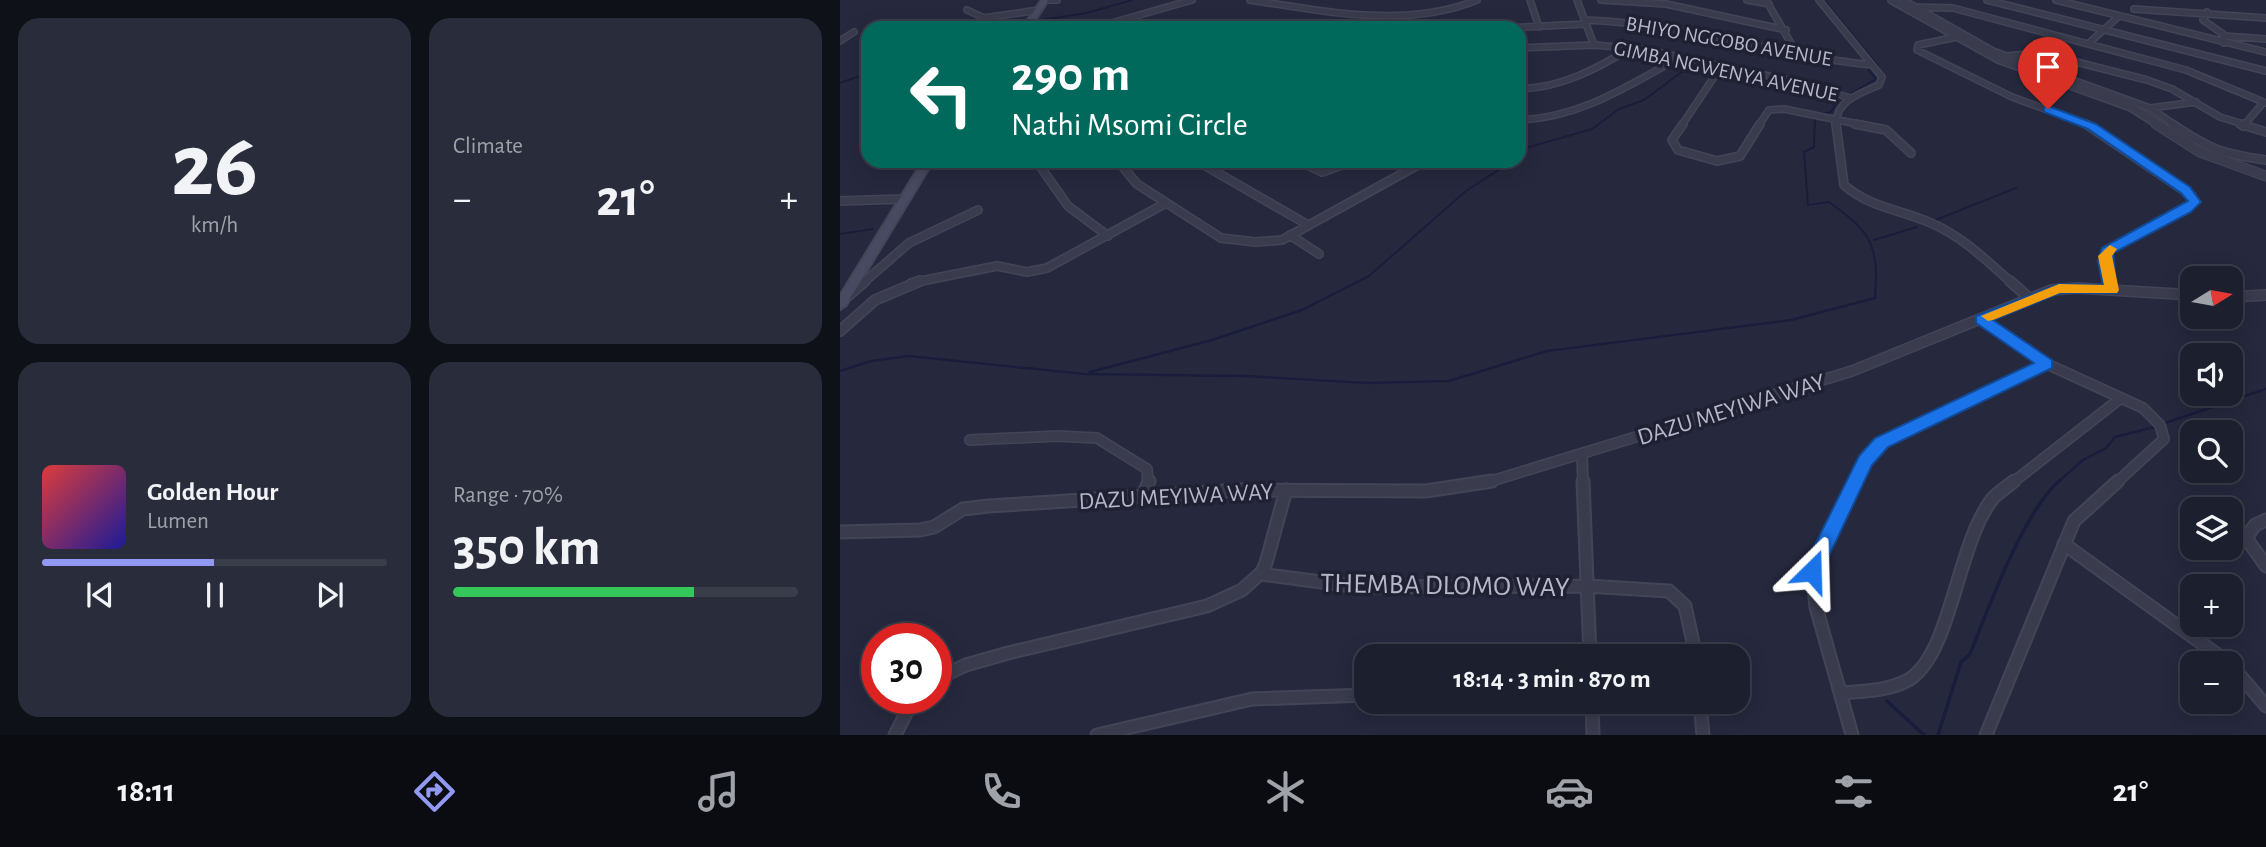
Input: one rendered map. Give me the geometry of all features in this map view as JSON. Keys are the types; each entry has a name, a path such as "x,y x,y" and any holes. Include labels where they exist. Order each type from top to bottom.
{"main road":[{"path":"1031,21 1046,0"},
{"path":"840,304 923,168"}],"street":[{"path":"1046,0 1057,0"},
{"path":"1118,21 1192,0"},
{"path":"1250,0 1367,14 1447,10 1477,0"},
{"path":"1530,0 1538,27"},
{"path":"1577,0 1594,45"},
{"path":"1601,0 1666,4 1786,30"},
{"path":"1747,0 1768,2 1797,54"},
{"path":"1819,0 1882,81 1840,105 1836,120 1840,176 1852,194 1863,202 1922,219 1951,234 2029,298"},
{"path":"1892,0 2007,62 2131,107 2200,152 2266,176"},
{"path":"1903,0 2006,56 2150,108 2206,147 2225,154 2266,160"},
{"path":"1987,0 2266,71"},
{"path":"2056,0 2224,39 2266,52"},
{"path":"2134,9 2132,8 2138,0"},
{"path":"1915,7 1953,9 2203,76 2264,103 2242,126"},
{"path":"2088,44 2134,9 2266,18"},
{"path":"967,10 984,18 1039,10"},
{"path":"2207,12 2203,20 2224,39 2266,39"},
{"name":"BHIYO NGCOBO AVENUE","path":"1526,27 1586,22 1652,24 1797,54 1872,65"},
{"path":"840,41 854,32"},
{"path":"1957,37 1926,42 1918,45 1917,50 2012,97 2084,121 2192,196 2192,206 2107,251 2105,261 2112,290"},
{"name":"GIMBA NGWENYA AVENUE","path":"1526,48 1594,45 1632,47 1720,68 1802,83 1850,98"},
{"path":"1526,89 1556,85 1632,47"},
{"path":"2006,56 2028,53 2049,55 2161,84 2242,126 2266,132"},
{"path":"1526,120 1548,120 1569,115 1679,58"},
{"path":"1720,68 1672,141 1674,147 1682,152 1718,161 1740,156 1769,110 1784,109 1886,130 1911,153"},
{"path":"2150,108 2196,103"},
{"path":"1126,168 1137,184 1228,240 1272,242 1290,235 1411,168"},
{"path":"1209,168 1308,225"},
{"path":"1314,168 1322,172 1333,168"},
{"path":"1042,169 1068,206 1108,236"},
{"path":"840,201 902,199"},
{"path":"840,331 875,300 911,283 997,266 1034,271 1066,260 1166,203"},
{"path":"840,304 909,243 978,210"},
{"path":"1290,235 1319,254"},
{"name":"DAZU MEYIWA WAY","path":"840,532 920,530 934,527 958,511 978,507 1143,496 1286,490 1426,491 1471,486 1852,371 2029,298 2059,289 2180,294"},
{"path":"2244,296 2266,295"},
{"path":"1981,319 2047,364 2121,398 2156,419 2162,426 2164,439 2074,521 1986,735"},
{"path":"1852,735 1816,607 1812,571 1865,461 1890,437 2047,364"},
{"path":"1841,693 1887,687 1918,673 1927,660 1964,561 1983,515 1994,497 2121,398"},
{"path":"970,440 1036,436 1097,438 1147,469 1150,479 1143,496"},
{"path":"1582,454 1589,644"},
{"path":"952,670 960,666 1199,607 1236,593 1261,574 1286,490"},
{"path":"2266,520 2248,532 2246,538 2266,566"},
{"path":"2064,544 2212,651"},
{"name":"THEMBA DLOMO WAY","path":"1261,574 1359,587 1650,588 1676,594 1685,606 1694,644"},
{"path":"2243,675 2261,690 2266,706"},
{"path":"1097,735 1252,699 1354,695"},
{"path":"895,735 906,714"},
{"path":"1592,714 1593,735"},
{"path":"1701,714 1703,735"}],"waterway":[{"path":"1041,20 1087,13 1132,0"},
{"path":"1824,0 1879,67"},
{"path":"1526,148 1592,129 1619,109 1644,100 1691,65"},
{"path":"1852,93 1876,79 1868,69"},
{"path":"840,83 861,76"},
{"path":"1821,114 1831,112 1838,99"},
{"path":"1815,118 1814,147 1804,152 1808,205 1829,202 1859,227 1871,245 1876,281"},
{"path":"1359,281 1369,276 1466,191 1501,168"},
{"path":"1933,221 2016,188"},
{"path":"1874,240 1917,227"},
{"path":"840,234 873,229"},
{"path":"1090,372 1212,340 1302,310 1359,281"},
{"path":"1355,283 1359,281"},
{"path":"840,371 871,361 909,356 1085,374 1245,376 1367,383 1449,381 1547,351 1791,320 1875,298 1876,281"},
{"path":"2165,423 2266,389"},
{"path":"2058,482 2083,460 2106,448 2115,437 2154,427"},
{"path":"1938,735 1961,662 1970,654 2008,562 2033,515 2058,482"},
{"path":"1887,701 1924,735"}],"slow traffic":[{"path":"1988,316 2051,290 2112,290 2105,261 2110,249"}],"route":[{"path":"1812,571 1865,461 1881,443 1899,432 2047,364 1981,319 2051,290 2112,290 2105,261 2107,251 2192,206 2192,196 2186,190 2092,126 2048,109"}]}
